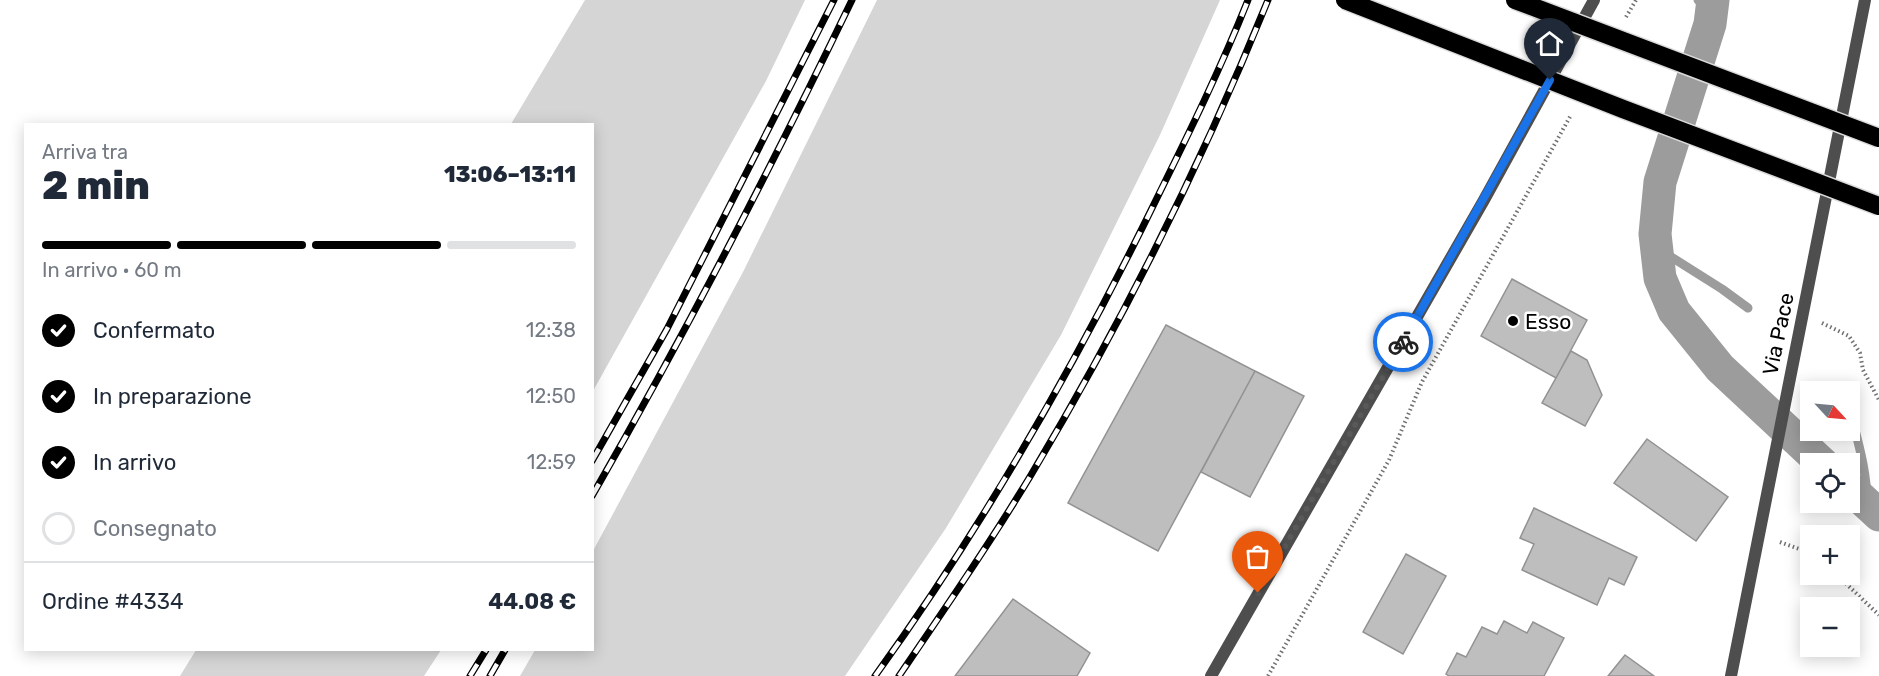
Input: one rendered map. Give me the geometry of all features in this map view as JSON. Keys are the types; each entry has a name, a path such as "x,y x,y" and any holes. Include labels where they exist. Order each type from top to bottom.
{"highway":[{"path":"1345,0 1879,206"},
{"path":"1515,0 1879,138"}],"street":[{"path":"1211,676 1484,200 1594,0"},
{"name":"Via Pace","path":"1731,676 1793,355 1866,0"}],"path":[{"path":"1624,21 1636,0"},
{"path":"1268,676 1389,460 1422,381 1573,113"},
{"path":"1802,316 1849,336 1860,353 1863,370 1879,400"},
{"path":"1758,535 1800,550"},
{"path":"1848,585 1879,615"}],"shaded area":[{"path":"585,0 805,0 766,81 594,389 594,123 512,123"},
{"path":"877,0 1220,0 1160,135 1061,335 946,528 845,676 520,676 534,651 594,651 594,549 743,272"},
{"path":"195,651 440,651 424,676 180,676"}],"building":[{"path":"1512,279 1587,320 1556,378 1481,336"},
{"path":"1166,325 1255,371 1158,551 1068,503"},
{"path":"1571,351 1587,360 1602,395 1585,426 1542,403"},
{"path":"1255,371 1304,396 1250,497 1201,472"},
{"path":"1647,439 1728,497 1696,541 1614,483"},
{"path":"1534,508 1637,557 1624,585 1609,578 1597,605 1522,570 1534,544 1520,538"},
{"path":"1406,554 1446,576 1403,654 1363,632"},
{"path":"1013,599 1090,653 1077,676 955,676"},
{"path":"1504,621 1527,633 1533,622 1564,638 1544,676 1449,676 1446,674 1457,653 1466,657 1482,627 1497,634"},
{"path":"1625,655 1654,676 1608,676"}],"waterway":[{"path":"1698,0 1711,13"},
{"path":"1713,0 1710,24 1660,182 1655,234 1660,278 1674,311 1720,368 1811,453"},
{"path":"1657,248 1748,308"},
{"path":"1858,441 1866,482 1867,503"},
{"path":"1860,497 1879,515"}],"railway":[{"path":"594,457 667,329 834,0"},
{"path":"594,492 726,250 852,0"},
{"path":"875,676 953,562 1061,382 1169,174 1216,75 1248,0"},
{"path":"899,676 1015,500 1097,360 1188,182 1268,0"},
{"path":"470,676 485,651"},
{"path":"490,676 504,651"}],"way so far":[{"path":"1258,593 1403,342"}],"place":[{"name":"Esso","path":"1513,321"}],"route":[{"path":"1403,342 1550,80"}]}
